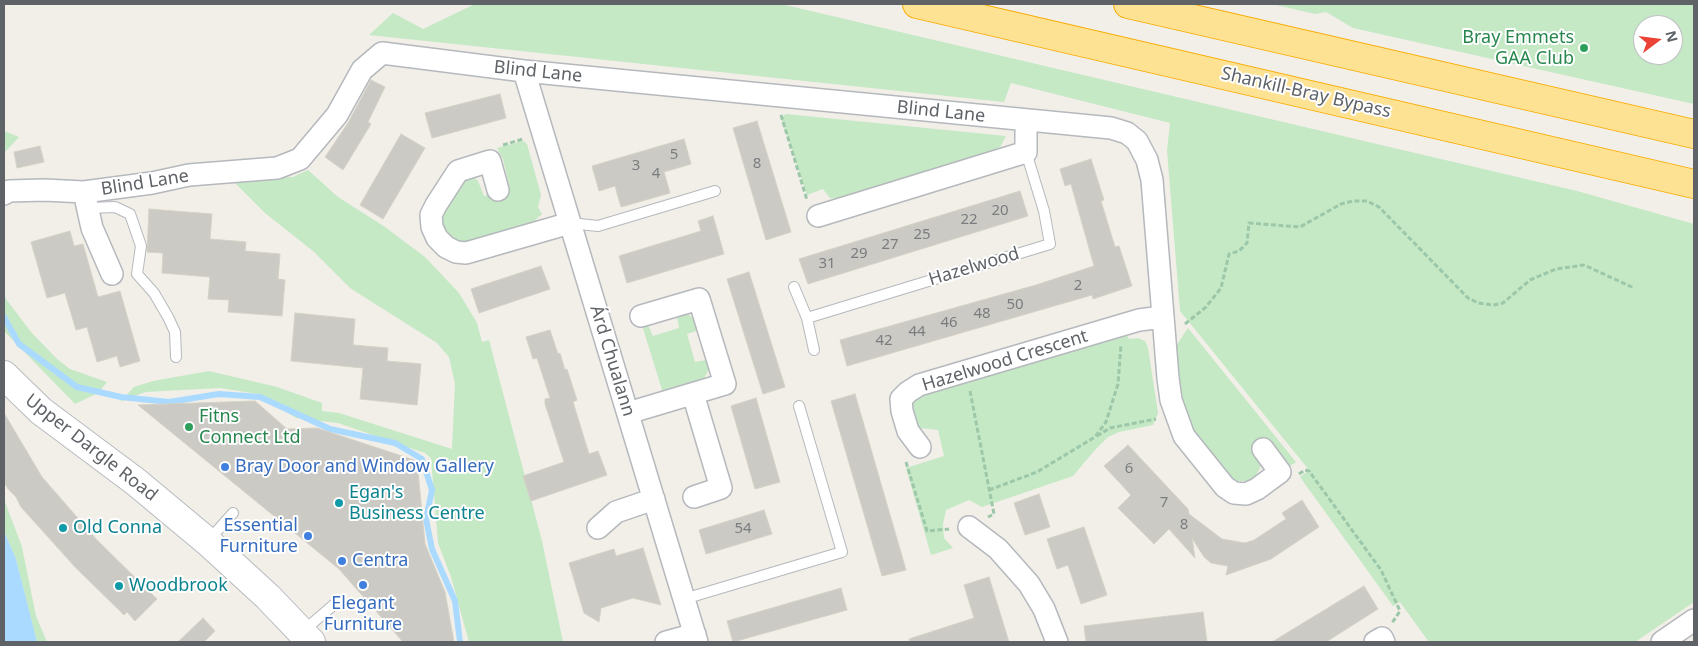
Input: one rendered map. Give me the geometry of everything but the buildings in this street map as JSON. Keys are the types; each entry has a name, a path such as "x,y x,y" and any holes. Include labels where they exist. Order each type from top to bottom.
{"highway":[{"name":"Shankill-Bray Bypass","path":"917,4 1694,184"},
{"path":"1128,4 1694,134"}],"main road":[{"name":"Upper Dargle Road","path":"4,375 41,411 136,482 208,542 254,583 306,637"}],"street":[{"name":"Blind Lane","path":"4,194 9,191 44,190 86,200 190,174 277,168 300,159 336,115 362,70 382,54 524,71 1111,128 1127,133 1137,141 1147,160 1152,180 1163,325"},
{"name":"Árd Chualann","path":"524,71 696,638 666,642"},
{"name":"Hazelwood","path":"1026,121 1026,152"},
{"path":"818,216 1026,152"},
{"path":"498,190 490,161 458,172 436,205 432,215 432,227 437,238 446,247 456,252 466,253 570,222"},
{"path":"86,200 92,228 112,274"},
{"path":"628,413 724,384 699,299 641,316"},
{"name":"Hazelwood Crescent","path":"920,447 908,431 902,411 901,399 908,392 919,386 1139,320 1163,325"},
{"path":"1163,325 1170,393 1184,436 1195,452 1225,487 1234,493 1246,494 1257,489 1280,472 1263,449"},
{"path":"692,394 721,488 694,497"},
{"path":"598,528 616,512 654,500"},
{"path":"969,527 998,550 1029,584 1044,609 1058,642"},
{"path":"1672,639 1694,620"}],"lane":[{"name":"Hazelwood","path":"806,318 1050,244 1044,211 1026,152"},
{"path":"570,222 598,226 715,191"},
{"path":"86,200 115,207 130,214 141,246 137,274 154,293 168,317 175,332 176,357"},
{"path":"794,287 806,318 814,350"},
{"path":"684,599 842,552 798,406"},
{"path":"208,542 233,513"},
{"path":"306,637 337,602"}],"path":[{"path":"782,97 780,113 813,217 818,216"},
{"path":"490,161 495,147 543,133"},
{"path":"1163,325 1185,324 1206,308 1220,288 1229,254 1239,251 1247,243 1249,222 1300,227 1342,204 1353,202 1366,201 1379,207 1468,298 1478,303 1492,305 1503,303 1530,280 1556,269 1584,265 1634,288"},
{"path":"1095,437 1106,422 1118,384 1122,344"},
{"path":"920,447 902,450 928,531 969,527 994,514 966,371"},
{"path":"989,490 1037,472 1110,428 1176,416"},
{"path":"1280,472 1299,474 1304,470 1310,471 1381,570 1400,611 1380,641"}],"green space":[{"path":"475,4 781,4 1577,191 1694,224 1694,602 1635,642 1429,642 1400,602 1393,606 1300,477 1309,470 1180,311 1167,150 1170,123 1011,83 1004,102 369,35 393,13 423,29"},
{"name":"Bray Emmets GAA Club","path":"1272,4 1694,4 1694,104 1353,28 1326,12 1315,14"},
{"path":"786,114 1006,136 1000,147 980,158 841,199 830,198 823,189 807,195 781,118"},
{"path":"4,131 19,137 4,153"},
{"path":"523,141 527,144 541,195 538,207 542,214 531,224 458,247 443,239 438,211 460,178 473,176 478,181 484,196 510,189 503,159 497,148"},
{"path":"308,170 338,197 385,227 425,257 459,293 477,323 482,342 489,340 542,541 563,642 469,642 451,577 438,543 431,458 425,453 338,423 296,418 258,394 220,388 145,392 120,402 134,387 153,381 209,371 277,387 322,403 322,411 339,413 452,449 455,384 449,357 437,343 350,288 313,251 265,213 231,179 293,177"},
{"path":"4,291 6,299 31,332 57,359 70,369 107,382 98,393 75,404 4,331"},
{"path":"682,313 688,314 697,322 696,331 687,334 695,362 707,360 710,367 704,379 663,393 642,325 648,325 653,336 679,328 677,316"},
{"path":"1188,328 1296,462 1290,466 1270,442 1252,452 1261,466 1256,475 1250,481 1232,481 1195,437 1181,410 1174,349"},
{"path":"1126,333 1129,339 1138,338 1145,341 1148,348 1158,413 1153,425 1119,432 1108,437 1073,476 982,507 969,500 946,510 943,524 944,538 953,548 931,555 906,468 944,456 938,430 920,428 914,421 913,402 920,395"},
{"path":"4,499 22,547 36,616 47,642 37,642 16,559 4,531"}],"water":[{"path":"4,531 16,559 37,642 4,642"}],"waterway":[{"path":"4,317 19,344 77,387 121,397 169,402 219,394 260,397 330,429 395,443 422,459 432,490 426,519 432,549 455,601 460,642"}],"place":[{"name":"Bray Emmets GAA Club","path":"1584,48"},
{"name":"Fitns Connect Ltd","path":"189,427"},
{"name":"Bray Door and Window Gallery","path":"225,467"},
{"name":"Egan's Business Centre","path":"339,503"},
{"name":"Old Conna","path":"63,528"},
{"name":"Essential Furniture","path":"308,536"},
{"name":"Centra","path":"342,561"},
{"name":"Elegant Furniture","path":"363,585"},
{"name":"Woodbrook","path":"119,586"}]}
